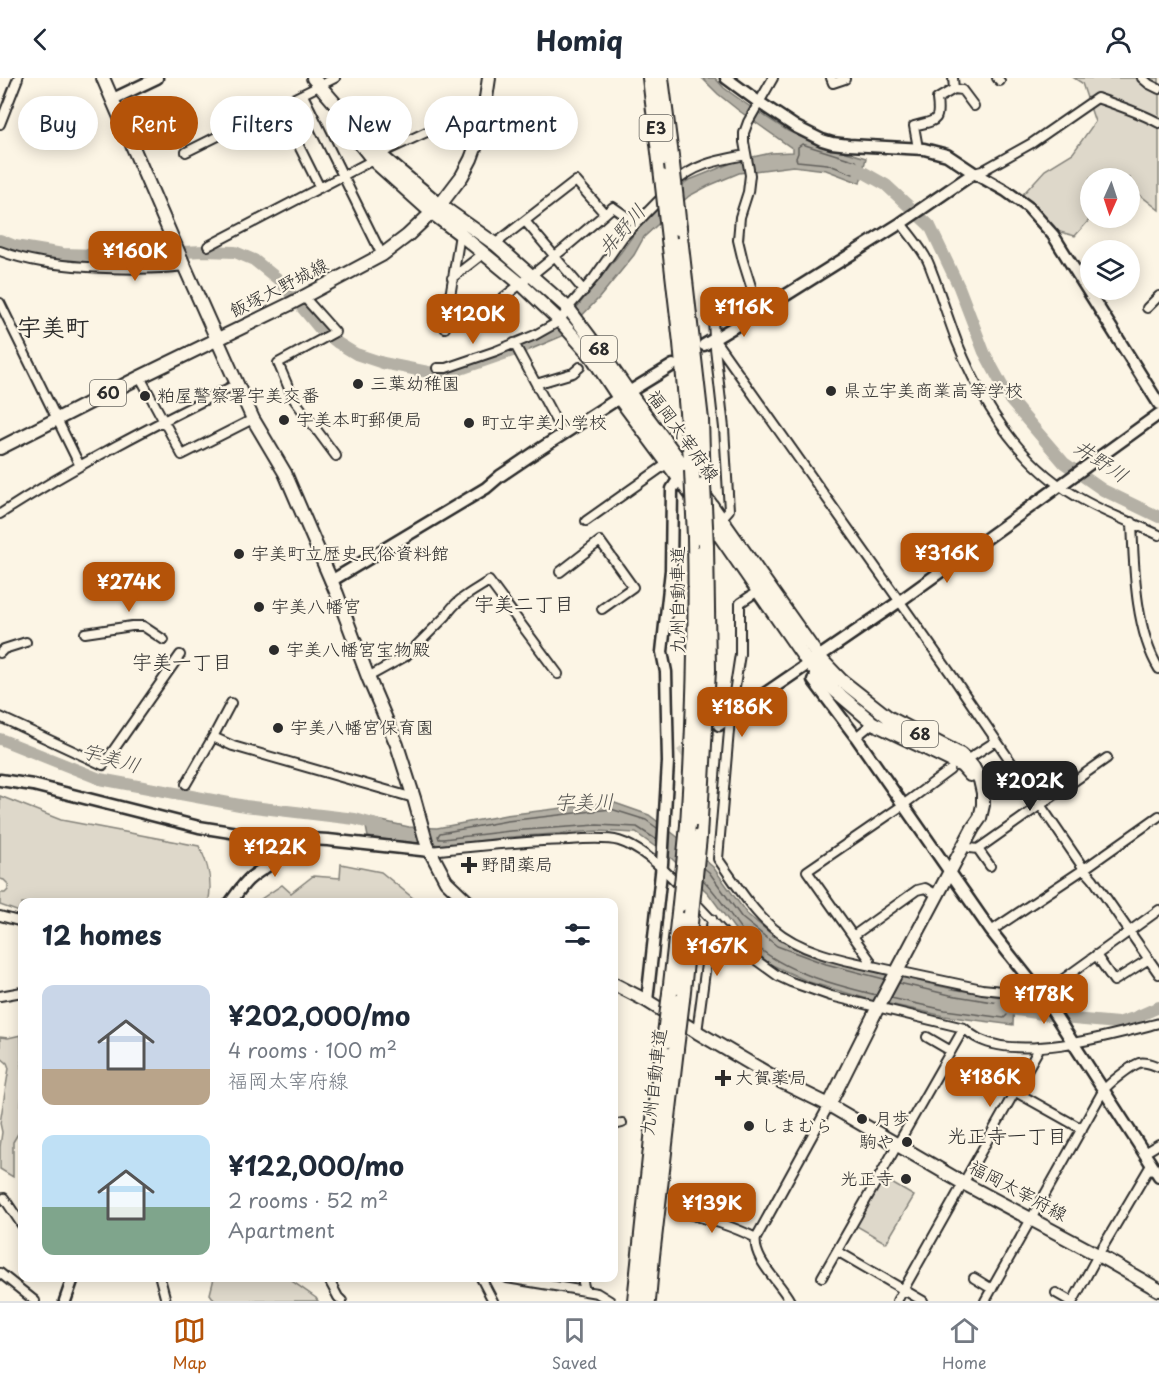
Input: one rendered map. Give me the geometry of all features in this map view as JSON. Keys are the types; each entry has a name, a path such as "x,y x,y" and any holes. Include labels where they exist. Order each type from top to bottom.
{"highway":[{"name":"九州自動車道","path":"648,1301 672,1077 670,1045 691,914 699,837 708,670 701,541 650,78"},
{"name":"九州自動車道","path":"661,78 701,420 703,485 693,757 680,904 676,997"},
{"name":"九州自動車道","path":"636,1301 655,1110 661,1066 670,1045"}],"main road":[{"path":"103,78 112,96"},
{"name":"飯塚大野城線","path":"486,96 489,78"},
{"name":"福岡太宰府線","path":"313,83 376,157 436,209 460,234 522,285 560,321 592,357 681,462 833,689 873,723 954,762 967,771 974,781 978,805 973,828"},
{"path":"135,150 237,384 253,419 285,473 331,581 397,745 428,848 446,881 464,898"},
{"name":"飯塚大野城線","path":"0,448 298,300 382,255 408,236 436,209 462,176 474,150"},
{"name":"福岡太宰府線","path":"436,209 495,244 568,308 601,352 623,394 668,463 758,591 813,660 888,717 960,754 968,761 980,780 983,793 980,818 896,971 830,1106"},
{"name":"福岡太宰府線","path":"618,986 782,1082 830,1106 963,1183 1159,1290"}],"street":[{"path":"1,118 18,78"},
{"path":"118,96 140,82 157,78"},
{"path":"186,153 303,95 313,83 335,78"},
{"path":"726,78 759,105 822,140 832,143 918,148 947,155 1028,207 1053,235 1159,404"},
{"path":"759,312 738,240 740,217 748,192 750,174 744,133 773,78"},
{"path":"831,78 833,83 844,79"},
{"path":"953,78 954,89"},
{"path":"1142,78 1159,89"},
{"path":"918,148 914,126 938,118 937,99 954,89 962,90 974,106"},
{"path":"709,342 902,222 974,173 1032,143 1097,98 1122,108 1132,109 1159,123"},
{"path":"314,117 382,255"},
{"path":"208,246 424,134"},
{"path":"301,150 320,188"},
{"path":"437,368 446,368 496,351 535,335 560,321 623,237 683,174 705,164 746,155"},
{"path":"495,244 576,181 604,214"},
{"path":"488,309 522,285 613,207 636,223"},
{"path":"525,221 584,291"},
{"path":"902,222 926,257 957,342 976,382 1006,431 1028,458 1076,496 1105,512 1159,535"},
{"path":"445,328 460,234"},
{"path":"0,251 34,262 120,270 183,264"},
{"path":"452,278 484,253"},
{"path":"1147,308 1159,296"},
{"path":"711,297 709,342 724,428 729,510 721,519"},
{"path":"298,300 335,332 278,363 293,398 336,456"},
{"path":"0,303 80,466"},
{"path":"709,342 900,601 1159,974"},
{"path":"514,344 563,434"},
{"path":"331,581 476,494 623,394 673,365"},
{"path":"536,384 573,373 580,367"},
{"path":"140,377 182,455 253,419"},
{"path":"0,514 163,420 237,384"},
{"path":"719,725 900,601 1159,414"},
{"path":"586,521 668,463"},
{"path":"647,1001 665,820 668,762 666,672 662,652 671,570 672,489 679,477"},
{"path":"1132,522 1135,585 1150,654 1159,669"},
{"path":"560,572 600,541 633,587 602,609"},
{"path":"368,677 406,656 446,616 451,608 489,580 558,674"},
{"path":"758,591 740,603 740,654 730,719 718,859 772,928 792,942 820,953 982,989 1042,997 1129,930 1159,910"},
{"path":"85,633 143,626 164,640"},
{"path":"0,653 4,649 26,642"},
{"path":"0,717 103,765 180,655"},
{"path":"813,680 856,737 992,931 1042,997 1159,1176"},
{"path":"186,784 231,703"},
{"path":"856,737 873,723"},
{"path":"213,736 233,746 414,798"},
{"path":"971,757 996,741"},
{"path":"668,762 680,754"},
{"path":"964,844 978,849 1107,758"},
{"path":"870,960 807,871 950,770"},
{"path":"0,780 33,785 199,827 256,836 428,848 586,839 619,841 646,854 662,866 735,945 778,976 831,996 964,1028 981,1040 1014,1046 1040,1047 1159,1023"},
{"path":"992,931 1159,816"},
{"path":"234,898 249,880 280,856 287,838"},
{"path":"978,849 990,866"},
{"path":"853,936 917,890 925,888 937,895"},
{"path":"0,916 18,921"},
{"path":"697,1032 712,919"},
{"path":"1096,955 1114,981 1149,959"},
{"path":"0,996 18,994"},
{"path":"822,1277 964,1028"},
{"path":"927,1037 951,1051"},
{"path":"897,1301 1040,1047"},
{"path":"985,1301 1108,1084 1140,1063 1146,1062 1159,1067"},
{"path":"1014,1091 1082,1129"},
{"path":"790,1301 760,1261 754,1245 830,1106"},
{"path":"1144,1154 1159,1144"},
{"path":"1056,1293 1071,1301 1151,1165"},
{"path":"4,1198 18,1219"},
{"path":"675,1211 700,1216 756,1238"},
{"path":"837,1251 923,1301"},
{"path":"0,1273 35,1301"},
{"path":"974,1278 992,1289"},
{"path":"64,1301 71,1282"},
{"path":"161,1282 166,1301"},
{"path":"330,1282 342,1301"},
{"path":"483,1282 493,1301"},
{"path":"531,1282 585,1291 610,1301"},
{"path":"583,1282 585,1291"}],"shaded area":[{"path":"1074,78 1159,78 1159,210 1140,195 1140,168 1080,168 1080,228 1082,228 1075,236 1038,226 1015,203 1045,170 1073,153 1095,122 1082,83"},
{"path":"0,796 61,820 199,846 209,874 210,888 209,898 18,898 18,912 0,905 0,893 8,890 8,884 0,879"},
{"path":"341,864 381,872 413,898 262,898 282,885 291,893 313,876 340,878"},
{"path":"18,1036 18,1134 13,1142 13,1177 0,1169 2,1132 0,1123 9,1068 0,1057 0,1037"},
{"path":"883,1178 914,1196 886,1243 855,1225"},
{"path":"213,1282 293,1282 318,1301 215,1301 210,1294"}],"water":[{"path":"702,78 715,78 724,88 788,131 810,141 866,158 860,183 826,170 793,166 739,173 708,186 689,196 644,237 634,255 599,298 562,336 515,356 507,348 545,334 556,327 577,307 641,224 687,181 739,160 771,153 793,152 793,149 738,110"},
{"path":"612,802 649,815 675,835 713,867 747,914 780,941 827,958 875,971 952,989 1014,999 1013,1025 944,1016 871,1000 809,982 770,964 745,943 708,893 671,858 636,833 597,831 510,837 444,845 368,837 364,817 409,827 437,828 506,815"}],"waterway":[{"name":"井野川","path":"848,165 886,185 930,226 959,287 984,352 1010,400 1064,463 1103,490 1159,517"},
{"name":"井野川","path":"0,240 15,246 63,254 132,256 204,251 235,252 254,260 279,280 319,328 338,343 356,354 383,363 443,375 524,347"},
{"name":"宇美川","path":"0,739 100,779 245,806 355,819 380,826"},
{"name":"宇美川","path":"999,1007 1073,1019 1118,1023 1159,1007"}],"tunnel":[{"path":"680,754 719,725"}],"place":[{"name":"三葉幼稚園","path":"358,384"},
{"name":"県立宇美商業高等学校","path":"831,391"},
{"name":"粕屋警察署宇美交番","path":"145,396"},
{"name":"宇美本町郵便局","path":"284,420"},
{"name":"町立宇美小学校","path":"469,423"},
{"name":"宇美町立歴史民俗資料館","path":"239,554"},
{"name":"宇美八幡宮","path":"259,607"},
{"name":"宇美八幡宮宝物殿","path":"274,650"},
{"name":"宇美八幡宮保育園","path":"278,728"},
{"name":"野間薬局","path":"469,865"},
{"name":"大賀薬局","path":"723,1078"},
{"name":"月歩","path":"862,1119"},
{"name":"しまむら","path":"749,1126"},
{"name":"駒や","path":"907,1142"},
{"name":"光正寺","path":"906,1179"}],"district":[{"name":"宇美町","path":"53,328"},
{"name":"宇美二丁目","path":"524,604"},
{"name":"宇美一丁目","path":"182,662"},
{"name":"光正寺一丁目","path":"1007,1136"}]}
